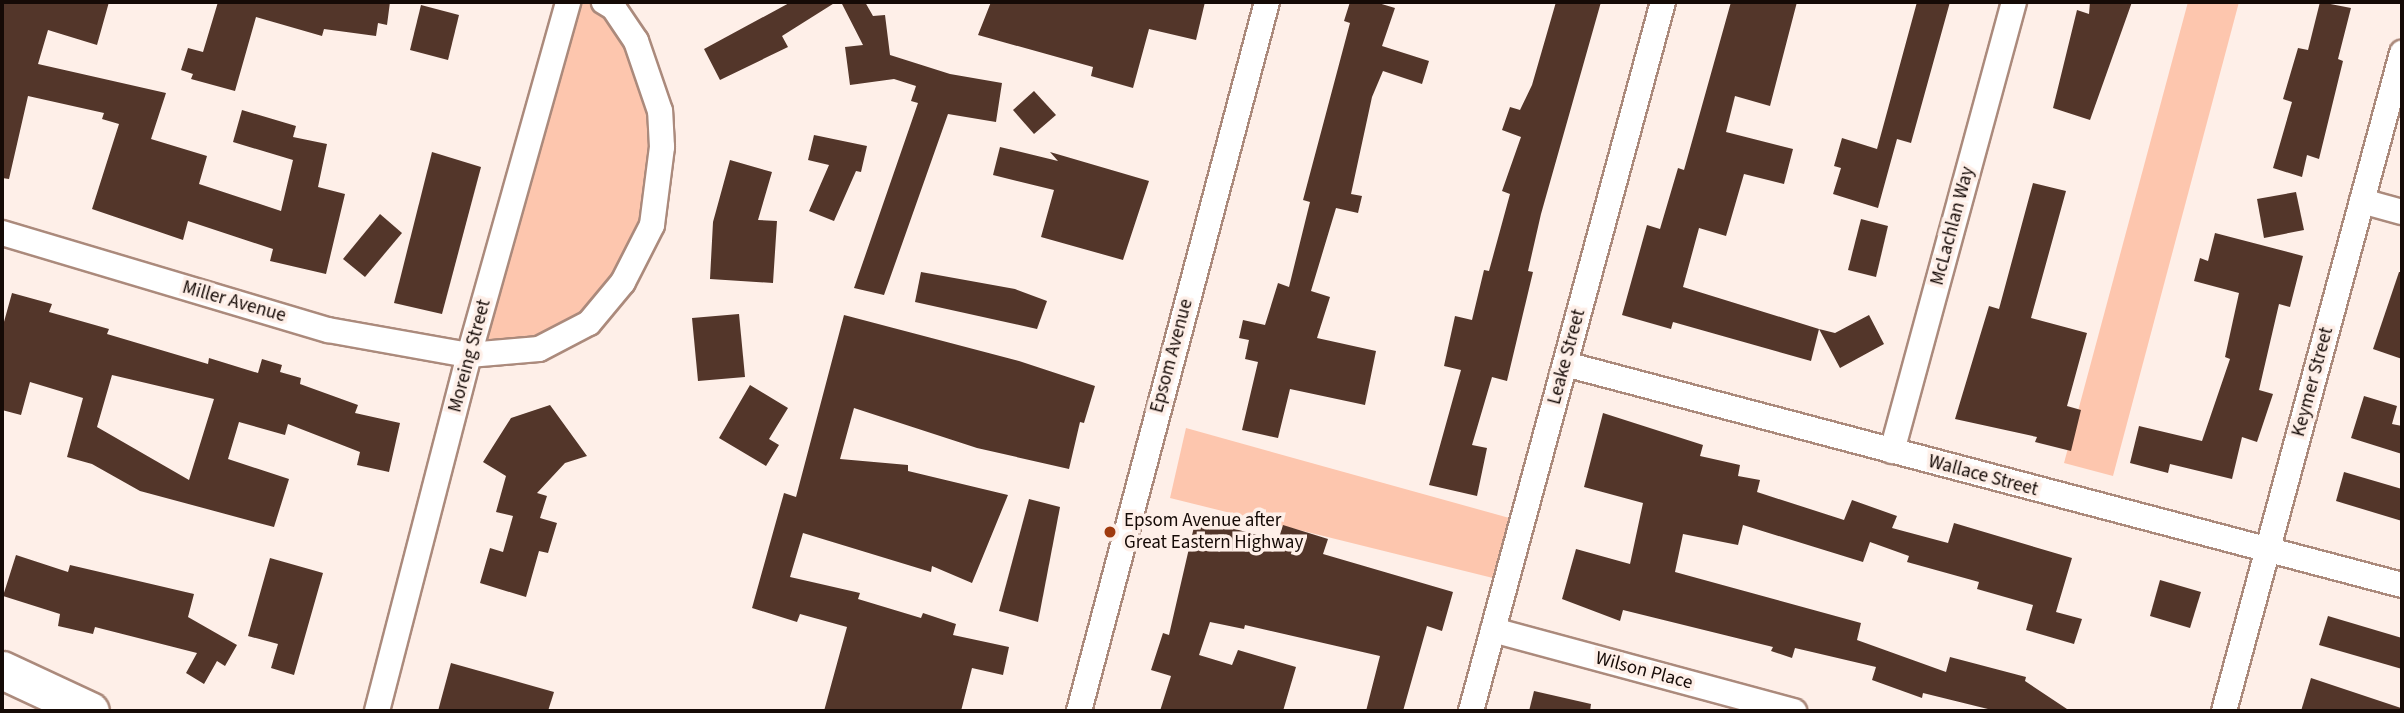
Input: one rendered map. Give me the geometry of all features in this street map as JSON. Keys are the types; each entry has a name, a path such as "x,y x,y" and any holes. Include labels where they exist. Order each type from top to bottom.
{"highway":[{"path":"2,670 90,711"},
{"path":"2,683 63,711"}],"street":[{"name":"Moreing Street","path":"377,711 469,355 568,2"},
{"name":"Miller Avenue","path":"2,233 328,330 469,355 539,349 589,323 623,282 652,225 663,147 660,111 636,41 614,8 604,2"},
{"name":"Epsom Avenue","path":"1079,711 1267,2"},
{"name":"Leake Street","path":"1471,711 1663,2"},
{"name":"McLachlan Way","path":"1892,451 2014,2"},
{"name":"Keymer Street","path":"2224,711 2402,54"},
{"path":"2362,201 2402,212"},
{"name":"Wallace Street","path":"1565,363 2268,553 2402,585"},
{"name":"Wilson Place","path":"1493,630 1794,711"}],"shaded area":[{"path":"568,2 604,2 649,72 652,225 589,323 469,355"},
{"path":"2188,2 2239,2 2113,476 2064,463"},
{"path":"1186,428 1513,519 1497,579 1170,498"}],"building":[{"path":"2,2 109,2 97,45 48,30 38,64 166,93 151,139 207,156 199,184 281,211 293,160 233,142 242,110 296,126 293,137 327,144 318,187 345,194 326,274 270,261 273,249 188,221 183,240 92,209 119,124 102,119 104,113 28,96 9,179 2,178"},
{"path":"218,2 390,2 387,25 378,23 376,36 324,29 322,36 256,17 235,91 191,79 193,74 181,70 188,48 203,52"},
{"path":"791,2 836,2 782,36 788,47 720,80 704,49"},
{"path":"841,2 865,2 873,16 885,15 890,55 950,74 1002,83 996,122 948,114 884,295 854,288 918,103 911,101 916,86 894,79 850,85 845,47 863,45"},
{"path":"991,2 1205,2 1196,40 1149,29 1133,88 1091,76 1093,67 978,35"},
{"path":"1350,2 1375,2 1395,8 1382,46 1429,61 1422,84 1383,71 1372,97 1351,194 1362,196 1358,213 1336,208 1311,291 1330,297 1317,338 1376,351 1365,405 1290,389 1278,438 1242,430 1258,362 1245,359 1249,340 1239,338 1243,320 1265,325 1278,283 1289,287 1310,202 1303,200 1350,23 1344,21"},
{"path":"1556,2 1601,2 1541,214 1528,271 1533,272 1507,381 1492,377 1472,445 1487,448 1477,496 1429,485 1461,370 1444,366 1455,316 1472,320 1484,270 1489,271 1510,194 1502,191 1521,137 1502,130 1510,107 1520,110 1532,85"},
{"path":"1731,2 1797,2 1770,106 1735,96 1726,132 1793,149 1784,184 1744,174 1726,236 1699,228 1683,287 1819,329 1811,361 1673,322 1671,329 1622,315 1647,225 1660,229 1678,168 1684,170"},
{"path":"1917,2 1950,2 1911,143 1897,139 1878,208 1833,194 1841,168 1834,166 1842,138 1877,149"},
{"path":"2090,2 2132,2 2090,120 2053,108 2077,10 2089,14"},
{"path":"2320,2 2351,8 2338,59 2343,61 2319,159 2307,155 2302,177 2273,168 2292,102 2283,99 2298,48 2308,50"},
{"path":"421,5 459,15 448,60 410,50"},
{"path":"1034,91 1056,115 1034,134 1013,110"},
{"path":"814,135 867,146 861,172 856,171 834,221 809,211 829,165 808,160"},
{"path":"1000,147 1058,161 1050,152 1149,181 1123,260 1041,237 1054,190 993,175"},
{"path":"432,152 481,167 442,314 394,303"},
{"path":"730,160 772,172 758,220 777,221 773,283 710,279 713,222"},
{"path":"2033,183 2066,191 2031,318 2087,333 2067,406 2081,410 2071,451 2035,442 2037,437 1955,419 1989,306 1999,309"},
{"path":"2296,192 2304,230 2264,238 2257,199"},
{"path":"380,214 402,233 365,277 343,259"},
{"path":"1861,219 1888,226 1876,277 1848,270"},
{"path":"2215,233 2303,256 2290,307 2279,304 2259,390 2273,394 2257,442 2242,437 2232,479 2170,464 2168,473 2130,463 2139,426 2202,441 2230,359 2225,357 2239,293 2194,281 2200,258 2208,261"},
{"path":"921,272 1015,289 1047,301 1037,329 915,302"},
{"path":"2399,272 2402,272 2402,359 2373,349"},
{"path":"12,293 52,304 49,312 109,329 107,334 208,364 209,358 258,373 262,359 282,365 280,372 301,378 300,384 358,405 355,413 400,423 389,472 357,465 360,452 288,424 285,435 239,422 228,459 289,479 274,527 140,491 92,464 67,457 83,398 30,382 21,415 2,410 2,329","holes":["112,375 214,399 189,480 97,427"]},
{"path":"739,314 745,377 698,381 692,318"},
{"path":"844,315 1019,361 1095,386 1084,423 1080,422 1069,469 977,448 854,408 840,459 908,465 908,471 1008,495 972,583 932,566 931,572 803,533 790,577 860,593 858,599 921,618 923,613 956,624 953,635 1009,647 1003,675 972,668 961,711 824,711 847,627 800,614 797,622 752,608 784,493 796,497"},
{"path":"1869,315 1884,344 1840,368 1819,329 1835,333"},
{"path":"750,385 788,408 769,439 779,445 766,466 719,438"},
{"path":"2364,396 2397,406 2392,424 2402,426 2402,454 2351,438"},
{"path":"550,405 587,456 565,463 537,493 547,496 540,518 557,523 548,553 539,551 526,597 480,583 490,548 503,552 513,516 496,512 506,476 483,462 511,418"},
{"path":"1603,413 1703,445 1700,456 1740,465 1738,476 1760,480 1757,492 1844,520 1852,500 1897,516 1892,528 1948,543 1954,523 2072,558 2056,612 2082,619 2074,644 2026,630 2033,605 1977,589 1979,582 1907,562 1909,556 1870,542 1863,562 1743,525 1738,545 1683,534 1675,572 1861,623 1857,640 1946,672 1950,657 2026,677 2025,681 2070,711 1996,711 1923,693 1922,698 1872,680 1876,667 1795,648 1792,658 1771,651 1773,647 1623,610 1620,621 1562,599 1576,549 1630,564 1643,503 1584,487"},
{"path":"2344,472 2402,489 2402,521 2336,501"},
{"path":"1029,499 1060,507 1038,622 999,611"},
{"path":"1196,518 1278,541 1283,525 1328,539 1323,554 1453,592 1442,631 1427,626 1403,711 1366,711 1380,656 1245,625 1244,629 1210,622 1199,655 1232,665 1238,650 1296,667 1283,711 1160,711 1171,676 1151,670 1163,633 1169,635"},
{"path":"16,555 68,572 70,565 194,594 188,617 237,645 225,666 217,661 204,684 186,673 197,653 95,627 93,634 58,626 60,614 3,596"},
{"path":"270,558 323,573 294,675 271,668 278,644 248,636"},
{"path":"2160,580 2201,592 2190,628 2150,616"},
{"path":"2328,616 2402,638 2402,669 2319,645"},
{"path":"451,663 554,692 548,711 438,711"},
{"path":"2311,678 2401,708 2401,711 2301,711"},
{"path":"1534,691 1591,704 1590,711 1529,711"}],"place":[{"name":"Epsom Avenue after Great Eastern Highway","path":"1110,532"}]}
